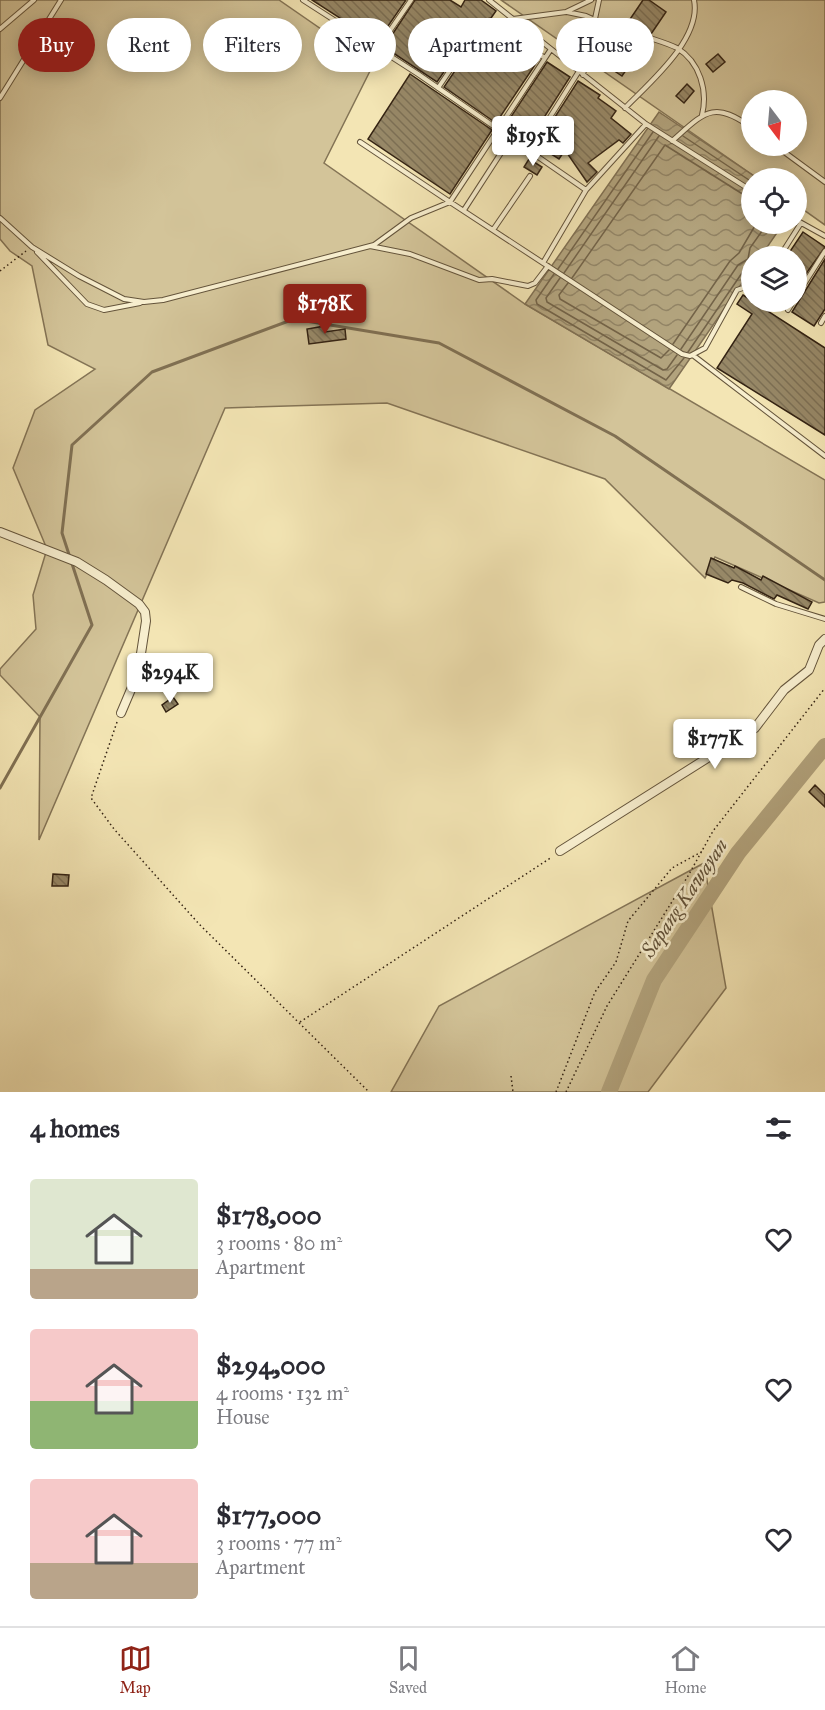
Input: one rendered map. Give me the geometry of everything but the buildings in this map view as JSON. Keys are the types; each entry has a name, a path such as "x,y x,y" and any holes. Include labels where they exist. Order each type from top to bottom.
{"street":[{"path":"0,532 77,562 139,604 146,621 138,673 121,713"},
{"path":"560,851 755,728 784,690 808,670 819,645 825,639"}],"lane":[{"path":"0,29 34,0"},
{"path":"0,98 61,0"},
{"path":"303,0 331,18"},
{"path":"396,22 411,0"},
{"path":"489,0 512,18"},
{"path":"521,18 566,12 591,0"},
{"path":"595,18 599,0"},
{"path":"625,108 664,71 693,24 696,9 694,0"},
{"path":"566,12 588,18"},
{"path":"438,88 482,23 488,21 545,58"},
{"path":"654,40 678,49 698,73 705,90 702,115"},
{"path":"544,43 646,124 741,184"},
{"path":"0,218 32,247 87,304 104,310 163,300 370,246 411,218 450,202 551,49"},
{"path":"396,60 586,190"},
{"path":"528,152 581,73"},
{"path":"672,141 702,115 722,111 741,120"},
{"path":"543,263 586,190 646,124"},
{"path":"464,210 510,139"},
{"path":"360,142 682,354 694,356 825,456"},
{"path":"790,156 825,182"},
{"path":"493,230 530,176"},
{"path":"807,226 825,236"},
{"path":"370,246 410,255 478,280 492,279 519,285 535,283 548,266"},
{"path":"32,247 79,276 124,299 144,302"},
{"path":"807,280 825,251"},
{"path":"694,356 705,348 737,290 741,289"},
{"path":"821,323 825,316"},
{"path":"741,587 776,604 825,619"}],"path":[{"path":"0,271 32,247"},
{"path":"566,1092 607,1006 704,850 712,831 825,688"},
{"path":"121,713 91,798 114,829 199,924 369,1092"},
{"path":"556,1092 596,992 616,962 628,921 672,868 704,850"},
{"path":"299,1022 560,851"},
{"path":"511,1076 513,1092"}],"shaded area":[{"path":"0,0 279,0 314,24 314,72 370,72 324,163 525,304 825,480 825,602 819,603 715,557 705,578 605,479 387,403 225,408 39,840 40,717 0,675 0,669 36,629 33,595 47,549 13,468 35,410 95,369 48,345 32,266 10,251 0,239"},
{"path":"501,0 825,0 825,225 807,212 807,168 743,168 605,72 654,72 654,18 556,18 556,38 544,30 544,18 527,18"},
{"path":"704,863 726,988 648,1092 391,1092 439,1006"}],"water":[{"path":"659,112 742,168 741,234 776,234 768,246 741,246 741,285 669,389 525,304"}],"waterway":[{"path":"0,788 92,625 62,533 72,445 152,372 294,319 439,343 615,436 825,580"},
{"name":"Sapang Kawayan","path":"609,1092 654,980 738,853 825,746"}]}
